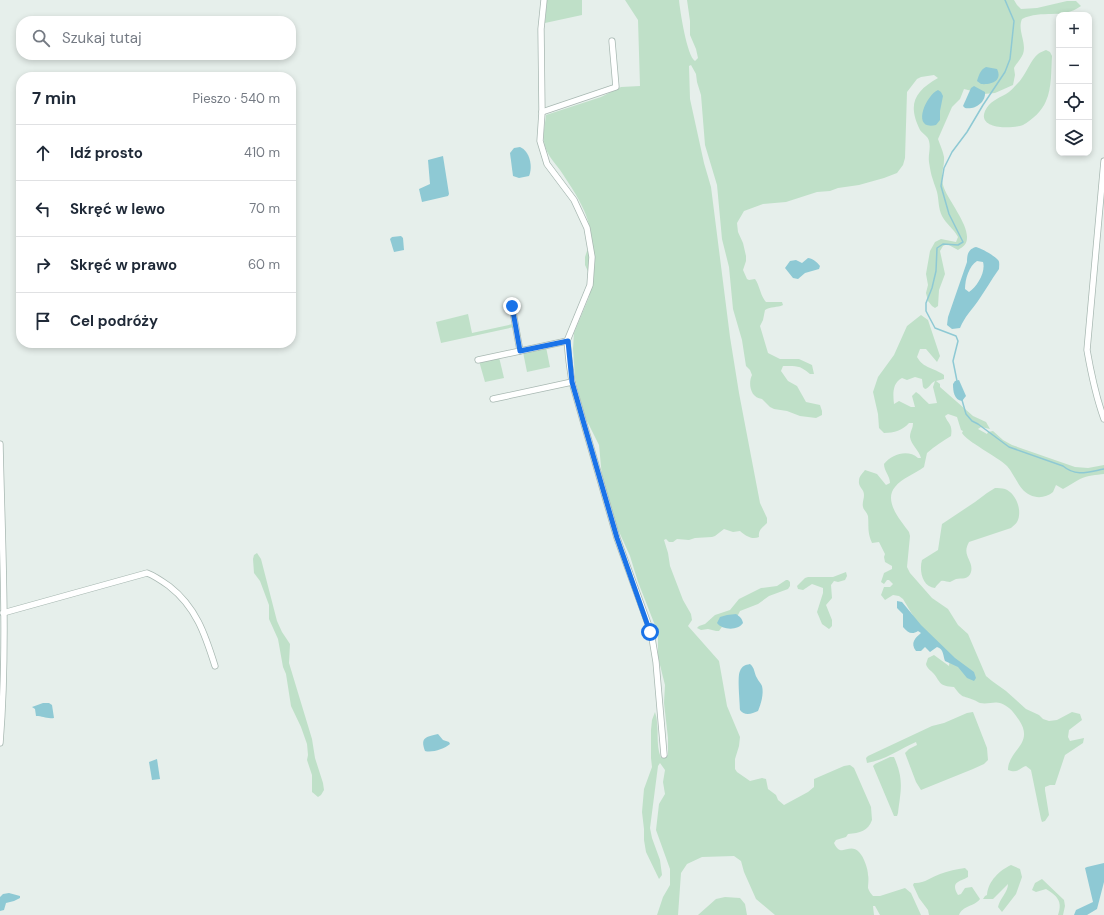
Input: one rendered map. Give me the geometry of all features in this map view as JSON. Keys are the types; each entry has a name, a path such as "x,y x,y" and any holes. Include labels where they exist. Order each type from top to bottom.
{"street":[{"path":"544,0 541,29 542,112 540,141 547,164 574,200 587,228 592,257 590,285 568,341 572,382 617,538 650,632 656,662 664,755"},
{"path":"542,112 616,87 612,40"},
{"path":"1104,161 1098,213 1087,350 1091,372 1104,419"},
{"path":"512,306 520,351"},
{"path":"478,360 568,341"},
{"path":"493,400 572,382"},
{"path":"0,444 4,679 0,743"},
{"path":"3,613 147,573 163,582 187,603 199,623 215,666"}],"green space":[{"path":"547,0 582,0 582,15 545,23"},
{"path":"625,0 679,0 682,23 689,51 695,61 698,58 690,35 687,0 1014,0 1021,9 1037,8 1067,1 1076,1 1081,6 1069,12 1056,12 1056,14 1029,16 1022,19 1021,28 1024,50 1014,68 1015,75 1013,85 995,93 984,94 964,89 960,99 952,107 938,139 944,157 942,179 946,193 965,226 967,238 962,248 958,250 947,244 943,246 940,251 945,274 939,290 938,306 935,308 928,301 926,293 928,285 926,274 930,251 935,242 941,239 956,242 958,237 941,213 929,162 929,141 927,136 920,130 914,113 914,106 919,93 938,78 934,75 917,79 907,92 905,158 903,165 897,173 859,185 817,192 786,202 763,204 744,211 737,223 738,232 743,243 746,256 743,270 747,279 755,279 766,302 782,302 783,305 765,310 760,326 768,353 780,359 799,359 812,365 814,374 810,374 800,367 795,366 783,366 781,371 788,381 797,386 806,402 820,405 822,415 816,418 800,416 787,411 774,409 762,399 755,396 751,390 750,382 752,375 746,366 742,340 733,309 729,267 722,239 717,185 705,145 701,95 696,74 691,65 689,66 690,99 704,163 711,187 730,337 739,393 760,503 767,518 767,523 762,527 759,537 756,538 749,537 740,531 733,532 724,529 712,537 695,538 689,540 677,539 673,542 669,542 666,539 664,540 670,566 683,600 691,614 692,620 688,626 719,661 727,706 740,737 735,759 735,769 737,772 750,781 762,778 766,779 768,789 776,795 778,800 784,805 808,792 814,787 814,779 844,766 850,765 854,768 871,807 872,820 868,827 863,831 848,834 846,837 836,840 834,843 839,850 855,849 861,854 867,870 868,888 873,896 880,896 905,888 911,893 921,915 880,915 875,906 873,906 874,915 775,915 756,899 744,872 741,861 734,856 702,857 687,864 681,873 678,915 657,915 663,897 670,885 670,869 656,830 659,804 665,794 663,782 665,770 660,763 658,766 650,828 660,860 662,875 659,879 646,852 642,812 644,789 652,767 651,730 655,712 659,753 661,758 668,755 668,738 664,703 665,685 658,657 658,633 607,498 602,477 599,445 584,415 575,378 573,349 574,333 589,297 592,280 585,265 587,251 592,248 590,227 587,216 577,197 560,170 551,159 545,146 544,138 546,115 601,97 621,87 640,86 638,20"},
{"path":"1046,50 1050,52 1052,56 1050,85 1046,101 1039,112 1023,125 1018,126 997,127 986,122 984,117 985,111 989,105 1012,89 1023,77 1035,56"},
{"path":"468,314 472,333 513,324 514,327 441,343 436,322"},
{"path":"921,315 928,320 940,356 937,362 926,349 920,349 917,357 926,366 944,375 944,379 936,381 940,384 940,387 973,416 986,422 990,429 981,427 978,429 987,434 988,432 993,431 1003,440 1012,445 1075,467 1088,468 1104,465 1104,474 1092,475 1083,478 1063,489 1056,485 1053,492 1048,495 1042,497 1033,496 1023,490 1007,466 976,445 962,433 963,431 961,430 957,417 948,414 945,416 951,427 951,436 927,453 924,467 901,481 895,487 891,498 894,511 909,532 910,536 907,567 910,573 932,598 948,609 958,625 968,634 986,676 1026,709 1039,715 1043,719 1049,721 1057,720 1072,712 1080,714 1082,720 1069,730 1068,737 1070,741 1084,738 1083,743 1065,755 1055,785 1045,787 1049,815 1045,821 1042,822 1031,770 1026,766 1016,771 1008,770 1012,757 1023,741 1023,728 1019,720 1009,708 1001,703 979,703 961,695 954,687 941,684 926,664 928,658 934,655 949,666 950,657 918,624 903,599 899,596 893,595 885,600 881,595 884,587 890,587 893,584 889,580 887,580 884,584 881,582 884,573 892,569 892,566 885,562 885,554 879,542 872,543 870,539 868,516 863,508 864,493 859,485 859,479 865,470 877,474 886,485 890,483 884,467 884,464 887,461 896,455 905,453 921,458 910,437 913,423 909,423 898,431 884,433 879,428 878,414 873,392 878,377 894,355 907,326","holes":["915,377 922,379 923,387 925,389 935,381 933,387 937,403 929,404 916,392 912,396 915,407 911,407 899,401 894,404 894,390 896,383 899,380 902,378 907,380"]},
{"path":"546,347 550,367 527,372 523,352"},
{"path":"499,357 504,378 485,382 479,361"},
{"path":"995,488 1001,488 1009,491 1015,498 1019,508 1019,518 1017,523 1011,528 969,542 966,551 971,564 971,572 969,576 950,582 941,581 935,588 927,585 922,577 921,564 922,560 938,550 942,524"},
{"path":"257,553 261,559 277,621 290,644 289,663 312,739 315,758 323,783 324,790 318,797 312,792 312,775 307,760 307,744 291,706 278,639 269,619 269,605 260,581 254,573 253,559 254,555"},
{"path":"846,572 847,576 845,580 838,582 834,581 831,585 832,598 826,605 832,620 832,626 829,629 822,624 817,612 823,593 823,588 812,584 803,590 798,589 797,586 808,577 833,577"},
{"path":"786,580 790,582 788,589 769,596 758,604 740,611 736,619 724,624 719,631 708,629 701,630 697,628 705,624 715,615 730,610 739,599 761,588 777,586"},
{"path":"973,712 987,748 988,760 984,764 921,790 916,782 905,753 917,745 916,742 886,757 867,763 866,758 868,756 932,726"},
{"path":"890,757 894,757 899,772 901,785 897,816 894,816 873,766"},
{"path":"1011,865 1020,869 1022,877 1016,894 1002,912 998,907 1007,890 1008,884 993,899 983,899 987,895 990,885 995,877"},
{"path":"965,868 968,871 968,877 956,884 956,890 958,895 961,894 965,888 972,887 980,899 978,902 963,909 959,915 929,915 928,910 919,898 913,885 914,883 924,881 946,872"},
{"path":"1042,879 1064,900 1065,906 1063,915 1058,915 1060,906 1058,899 1053,894 1046,889 1036,892 1032,890 1035,883"},
{"path":"725,897 740,898 745,904 747,915 698,915 716,899"}],"water":[{"path":"986,67 997,69 998,77 992,83 981,84 977,81 981,71"},
{"path":"974,86 985,92 984,99 976,107 965,108 963,106 971,88"},
{"path":"938,90 943,96 940,120 936,125 928,125 924,123 922,118 925,105 933,93"},
{"path":"520,147 526,152 530,160 531,168 529,176 519,178 513,176 510,153 514,148"},
{"path":"443,156 449,194 448,196 422,202 419,189 430,184 428,160"},
{"path":"401,236 403,238 404,250 394,252 390,239 392,237"},
{"path":"976,247 996,258 999,262 999,269 960,328 952,329 947,325 948,317 967,262 968,253 971,249","holes":["977,261 983,262 984,266 982,275 975,287 969,292 965,289 970,269"]},
{"path":"808,258 813,259 820,266 819,269 805,273 798,279 793,278 785,268 790,261 796,260 802,263"},
{"path":"959,380 966,396 962,401 957,399 954,395 953,389 953,384 955,381"},
{"path":"897,601 902,602 921,625 955,658 974,672 976,678 974,681 967,678 958,667 945,661 942,651 939,648 937,647 930,652 925,647 921,651 916,651 913,643 921,633 918,631 910,633 903,627 903,614 897,608"},
{"path":"736,614 740,617 743,623 741,626 730,629 722,627 717,623 720,617"},
{"path":"750,664 753,667 757,679 763,689 758,711 751,714 746,714 740,710 739,674 745,665"},
{"path":"43,703 49,703 52,705 54,718 36,716 35,709 32,707"},
{"path":"438,734 443,740 449,742 450,744 438,750 425,751 423,743 425,738"},
{"path":"157,759 160,779 152,780 149,762"},
{"path":"1104,863 1104,882 1097,909 1087,915 1074,915 1076,910 1093,902 1085,868"},
{"path":"9,893 20,896 20,898 6,903 4,910 0,911 0,897 3,894"}],"waterway":[{"path":"957,381 953,361 958,341 956,336 935,328 926,311 926,303 932,288 936,271 937,248 943,244 958,245 963,242 949,214 941,186 944,168 952,152 967,132 1005,72 1010,59 1014,21 1005,0"},
{"path":"962,400 966,414 972,421 1009,447 1063,466 1077,473 1104,469"}],"route":[{"path":"512,306 520,351 568,341 572,382 617,538 650,632"}]}
